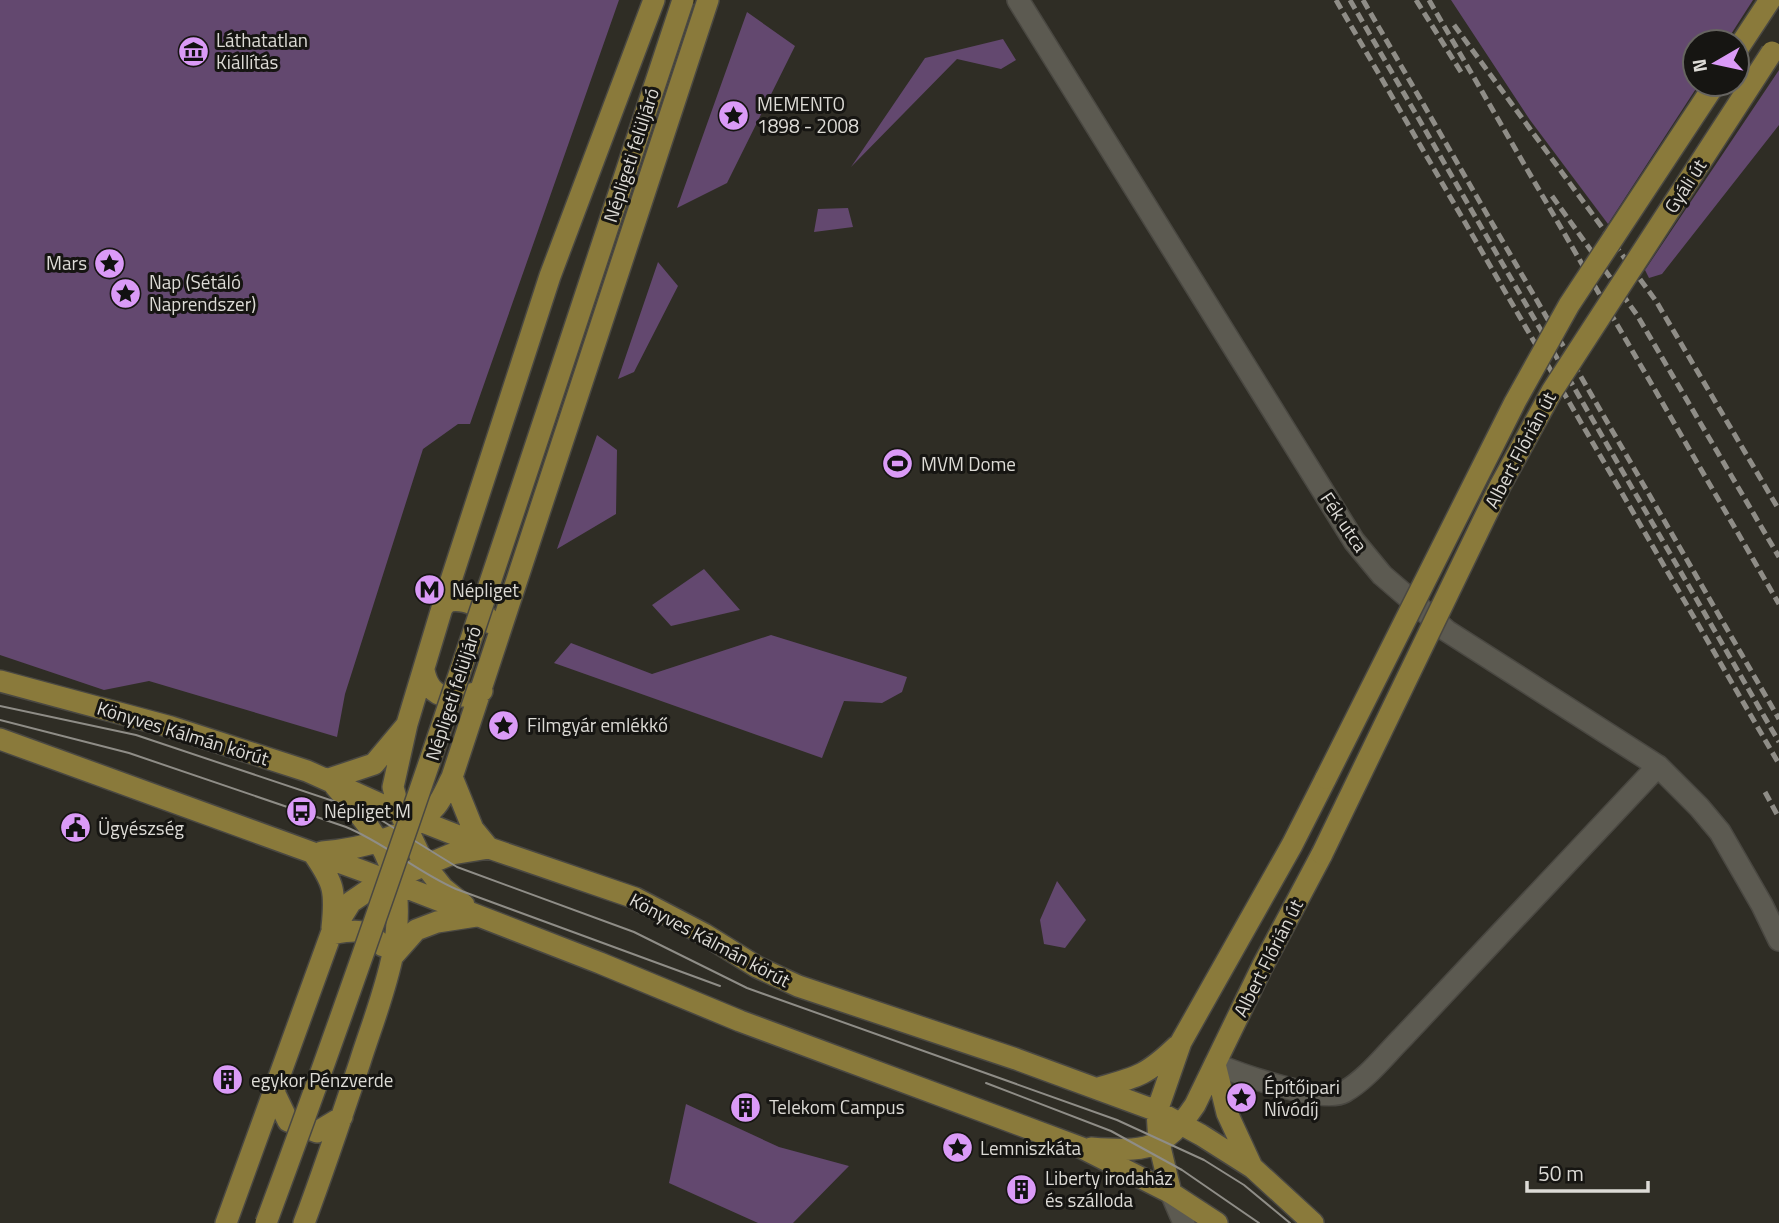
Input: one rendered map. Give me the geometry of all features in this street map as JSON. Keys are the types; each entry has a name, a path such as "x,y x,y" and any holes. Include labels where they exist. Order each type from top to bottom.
{"main road":[{"path":"478,916 443,888 424,864 409,821 393,787 407,724 442,608 550,275 654,0"},
{"name":"Népligeti felüljáró","path":"266,1223 337,1033 426,773 683,0"},
{"path":"313,853 350,850 377,840 438,805 452,777 708,0"},
{"path":"1751,29 1770,0"},
{"name":"Gyáli út","path":"1591,332 1775,46"},
{"name":"Gyáli út","path":"1569,305 1706,98"},
{"name":"Albert Flórián út","path":"1157,1111 1181,1042 1292,845 1515,402 1569,305"},
{"name":"Albert Flórián út","path":"1158,1143 1182,1124 1195,1105 1262,967 1322,854 1500,486 1552,391 1591,332"},
{"path":"442,608 447,601 461,599 472,603 484,612 498,634"},
{"path":"424,670 426,683 438,694 452,698 482,691"},
{"name":"Könyves Kálmán körút","path":"0,681 171,727 329,779 409,821 635,898 704,934 757,967 798,986 1098,1088 1157,1111 1253,1168 1313,1223"},
{"path":"304,1223 342,1117 393,957 397,906 386,856 358,812 329,779 374,764 407,724"},
{"path":"0,739 392,881 600,962 740,1021 1082,1147 1171,1193 1217,1223"},
{"path":"452,777 473,829 489,848"},
{"path":"331,933 351,902 373,887 452,854 489,848"},
{"path":"226,1223 275,1094 331,933 335,901 330,877 313,853"},
{"path":"393,957 416,930 437,922 478,916"},
{"path":"331,933 356,929 377,939 393,957"},
{"path":"1098,1088 1136,1077 1156,1066 1181,1042"},
{"path":"1216,1064 1227,1114 1253,1168"},
{"path":"275,1094 288,1121 317,1132 342,1117"},
{"path":"1157,1111 1158,1143 1171,1193"},
{"path":"1082,1147 1141,1150 1158,1143"}],"street":[{"name":"Fék utca","path":"1018,0 1354,541 1382,575 1447,631 1658,766 1720,832 1779,940"},
{"path":"1216,1064 1237,1073 1322,1096 1332,1097 1343,1093 1360,1080 1658,766"},
{"path":"1171,1193 1184,1223"}],"shaded area":[{"path":"0,0 619,0 470,424 458,424 423,449 345,694 337,737 149,681 104,690 0,655"},
{"path":"1451,0 1753,0 1735,28 1681,28 1681,98 1690,98 1608,224 1530,120"},
{"path":"747,12 795,46 727,183 677,208"},
{"path":"1003,39 1016,60 1001,69 957,59 851,167 925,58"},
{"path":"1779,70 1779,125 1662,274 1649,278 1645,270"},
{"path":"848,208 853,227 814,232 818,209"},
{"path":"658,262 678,286 634,372 618,379"},
{"path":"597,435 617,450 616,514 557,549"},
{"path":"704,569 740,610 671,626 652,605"},
{"path":"771,635 907,677 902,692 882,703 844,701 822,758 554,663 571,643 652,674"},
{"path":"1057,881 1086,920 1065,948 1044,944 1040,920"},
{"path":"686,1104 779,1147 849,1166 793,1223 758,1223 669,1183"}],"tram line":[{"path":"0,706 136,735 363,811 457,867 634,932 747,988 1117,1120 1204,1160 1244,1185 1290,1223"},
{"path":"0,720 129,753 346,827 456,889 720,986"},
{"path":"986,1083 1111,1131 1182,1170 1259,1223"}],"railway":[{"path":"1336,0 1779,764"},
{"path":"1350,0 1779,742"},
{"path":"1363,0 1779,719"},
{"path":"1416,0 1461,72"},
{"path":"1429,0 1779,604"},
{"path":"1454,25 1656,301 1779,510"},
{"path":"1552,196 1637,315 1779,557"},
{"path":"1765,792 1779,818"}],"place":[{"name":"Láthatatlan Kiállítás","path":"193,51"},
{"name":"MEMENTO 1898 - 2008","path":"734,115"},
{"name":"Mars","path":"110,263"},
{"name":"Nap (Sétáló Naprendszer)","path":"126,293"},
{"name":"MVM Dome","path":"898,464"},
{"name":"Népliget","path":"429,590"},
{"name":"Filmgyár emlékkő","path":"504,725"},
{"name":"Népliget M","path":"301,811"},
{"name":"Ügyészség","path":"75,828"},
{"name":"egykor Pénzverde","path":"228,1080"},
{"name":"Építőipari Nívódíj","path":"1241,1098"},
{"name":"Telekom Campus","path":"746,1107"},
{"name":"Lemniszkáta","path":"957,1148"},
{"name":"Liberty irodaház és szálloda","path":"1022,1189"}]}
